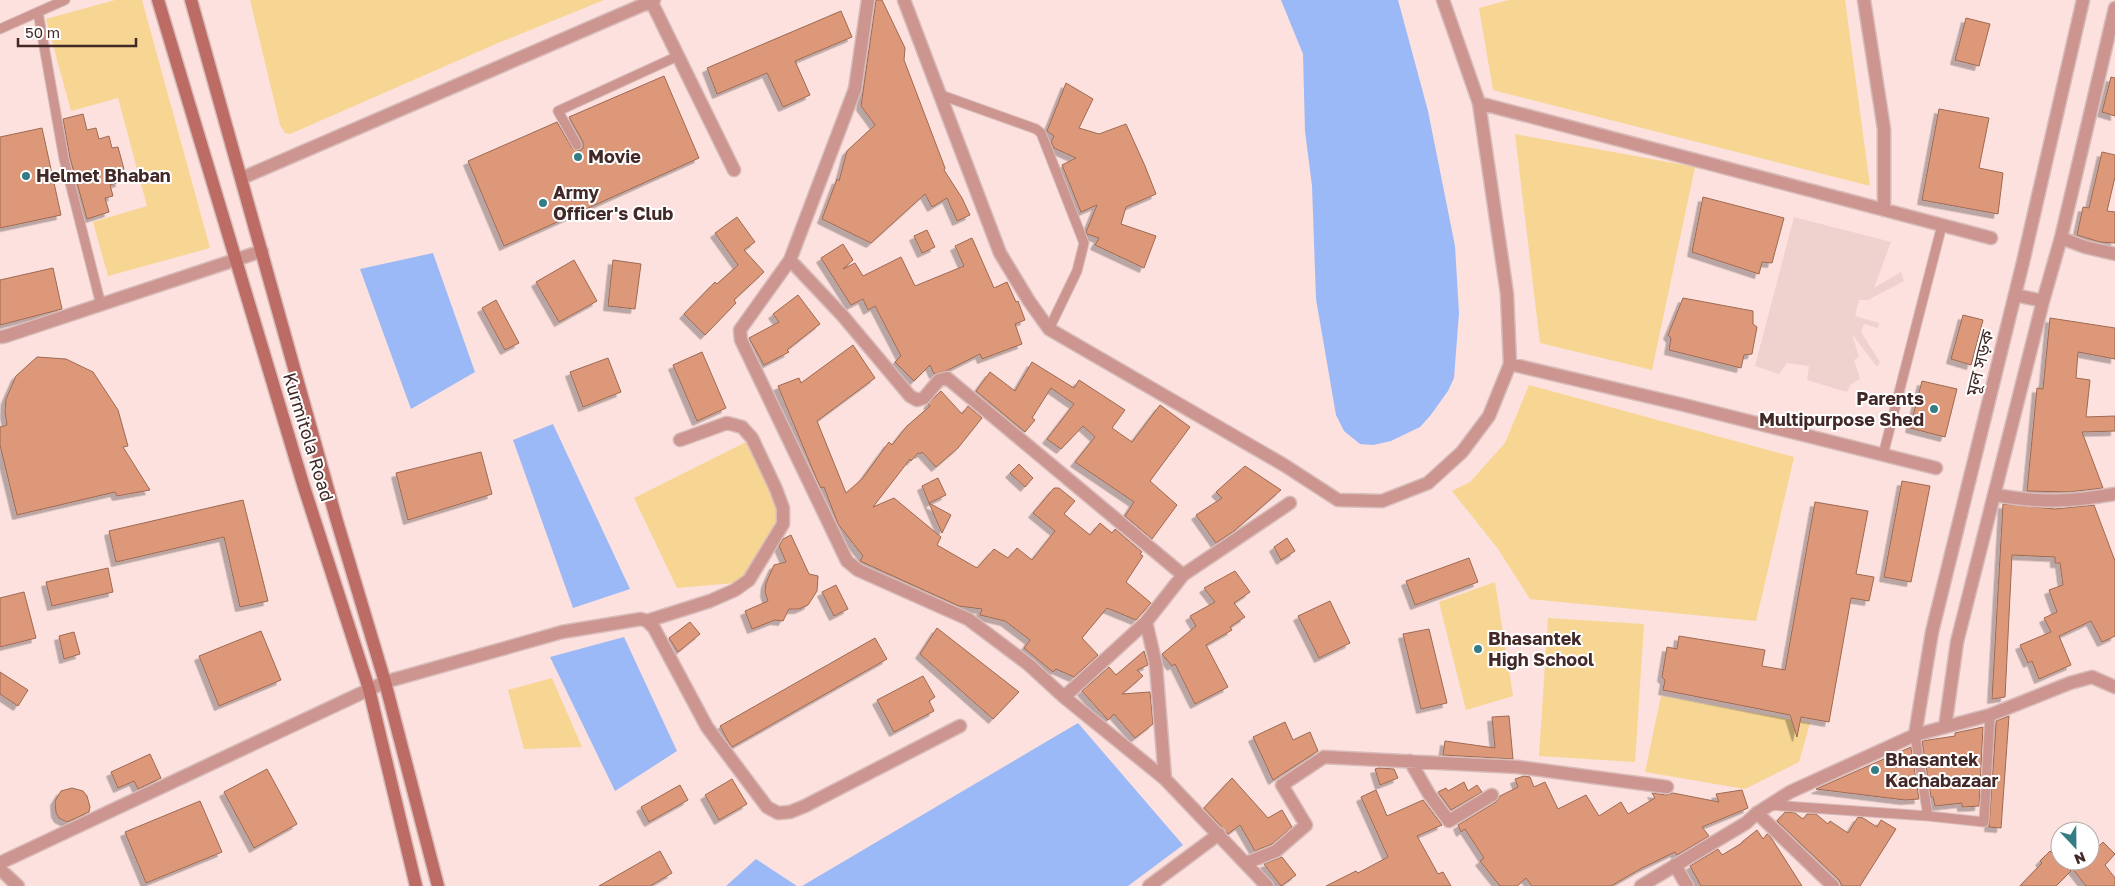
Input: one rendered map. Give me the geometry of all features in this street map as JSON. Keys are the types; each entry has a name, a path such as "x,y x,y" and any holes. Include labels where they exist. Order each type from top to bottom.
{"main road":[{"name":"Kurmitola Road","path":"158,0 300,474 368,689 416,886"},
{"name":"Kurmitola Road","path":"191,0 336,518 385,682 438,886"}],"street":[{"path":"868,0 855,89 790,260 740,330 741,340 847,561 858,570 968,620 1028,664 1064,697 1165,779 1267,886"},
{"path":"904,0 942,95 1000,253 1029,301 1049,328 1284,465 1338,500 1382,501 1428,483 1462,452 1489,416 1510,364 1507,294 1479,103 1443,0"},
{"path":"1864,0 1884,129 1884,210"},
{"name":"মূল সড়ক","path":"1915,735 1932,632 2015,295 2083,0"},
{"path":"242,178 653,1 734,170"},
{"path":"1945,727 1957,642 2042,301 2061,238 2115,8"},
{"path":"1479,103 1991,238"},
{"path":"2061,238 2085,247 2115,254"},
{"path":"0,336 6,336 262,251"},
{"path":"790,260 842,315 910,396 917,400 924,398 939,380 947,378 1183,575"},
{"path":"2015,295 2042,301"},
{"path":"1510,364 1936,468"},
{"path":"647,621 710,601 735,590 749,580 783,524 783,508 776,489 752,438 742,427 727,423 680,440"},
{"path":"1995,494 2028,501 2052,502 2115,494"},
{"path":"1064,697 1146,622 1183,575 1290,503"},
{"path":"0,863 385,682 562,632 641,619 647,621 654,628 707,727 755,793 767,807 778,813 790,812 805,806 960,726"},
{"path":"1146,622 1156,665 1165,779"},
{"path":"1641,886 1746,823 1757,813 1790,792 1915,735 1990,715 2070,683 2092,677 2115,687"},
{"path":"1246,863 1276,851 1306,825 1282,785 1324,757 1518,767 1667,787"},
{"path":"1410,762 1429,794 1450,821 1492,795"},
{"path":"1757,813 1833,886"},
{"path":"1149,886 1219,834"},
{"path":"1675,865 1686,886"},
{"path":"0,869 18,886"}],"lane":[{"path":"0,29 65,0"},
{"path":"38,12 64,159 101,305"},
{"path":"577,145 558,111 678,56"},
{"path":"942,95 1036,129 1040,133 1084,243 1077,271 1049,328"},
{"path":"1883,455 1942,225"},
{"path":"1915,735 1928,816 1984,822 1990,715"},
{"path":"1769,805 1928,816 1921,771"}],"shaded area":[{"path":"115,0 142,0 210,248 108,276 93,222 147,206 118,98 71,111 46,19"},
{"path":"250,0 604,0 498,43 290,134 285,133 280,125"},
{"path":"1509,0 1845,0 1870,186 1493,90 1479,8"},
{"path":"1515,134 1695,167 1652,370 1540,343"},
{"path":"1794,217 1891,242 1874,288 1901,272 1904,281 1868,300 1859,300 1855,316 1879,323 1878,328 1864,324 1861,332 1880,362 1877,367 1852,334 1859,357 1854,360 1860,379 1851,384 1847,392 1807,380 1809,366 1787,363 1779,374 1755,366"},
{"path":"1529,385 1794,457 1756,621 1530,599 1498,549 1452,491 1470,482 1505,443"},
{"path":"746,442 782,508 746,582 677,588 634,498"},
{"name":"Bhasantek High School","path":"1495,582 1513,696 1466,710 1439,602"},
{"path":"1548,618 1644,624 1635,762 1539,756"},
{"path":"552,678 582,747 524,749 508,690"},
{"path":"1661,696 1810,723 1799,762 1745,789 1645,772"}],"water":[{"path":"1281,0 1398,0 1428,111 1455,246 1459,313 1454,378 1448,391 1420,427 1391,441 1373,445 1360,444 1344,431 1336,415 1316,299 1312,186 1305,131 1303,54"},
{"path":"433,253 475,372 411,409 360,269"},
{"path":"553,424 630,589 573,608 513,440"},
{"path":"624,637 677,751 615,791 550,657"},
{"path":"1078,723 1183,845 1128,886 802,886"},
{"path":"756,859 797,886 726,886"}],"building":[{"path":"876,0 882,0 905,48 904,60 945,168 944,170 962,198 970,215 957,221 947,198 932,207 925,194 871,243 822,219 837,179 839,181 847,151 875,125 861,106"},
{"path":"841,11 852,37 795,61 810,95 783,107 767,73 717,94 707,68"},
{"path":"1966,18 1990,24 1979,66 1955,60"},
{"name":"Army Officer's Club","path":"664,76 699,158 504,246 468,161 557,122 572,148 580,151 583,148 583,142 569,117"},
{"path":"2111,77 2115,78 2115,116 2102,112"},
{"path":"1066,83 1093,99 1079,128 1099,134 1126,124 1145,166 1156,194 1126,207 1121,224 1156,236 1144,268 1095,245 1099,238 1086,232 1097,205 1081,212 1062,165 1076,158 1054,148 1051,142 1054,136 1047,131"},
{"path":"1939,109 1989,118 1979,168 2003,173 1998,214 1922,200"},
{"path":"83,114 87,130 96,128 99,139 109,136 112,148 118,147 124,169 117,171 120,182 110,185 113,196 105,198 109,212 87,219 70,158 63,119"},
{"name":"Helmet Bhaban","path":"42,128 61,215 0,228 0,137"},
{"path":"2102,152 2115,155 2115,177 2107,211 2115,212 2115,243 2100,242 2077,235 2083,207 2089,208"},
{"path":"1703,197 1784,218 1772,263 1762,262 1759,274 1692,252"},
{"path":"737,217 755,242 744,250 764,272 734,300 736,303 705,335 684,314 715,282 717,284 738,265 715,233"},
{"path":"927,230 935,247 922,253 914,236"},
{"path":"972,238 994,288 1007,282 1016,302 1018,301 1025,320 1015,324 1022,344 982,359 980,354 948,370 934,374 930,365 914,381 895,362 901,356 875,306 868,310 863,299 851,305 821,258 843,244 853,260 843,269 855,263 863,276 901,257 915,286 964,266 955,246"},
{"path":"574,260 597,301 559,322 536,282"},
{"path":"613,260 641,264 635,309 608,306"},
{"path":"53,268 62,309 0,325 0,280"},
{"path":"798,295 820,324 787,350 789,352 764,365 749,338 779,322 773,314"},
{"path":"1683,298 1753,311 1753,324 1757,327 1752,354 1744,355 1741,368 1669,350 1671,338 1668,335"},
{"path":"496,300 519,343 505,350 482,308"},
{"path":"1963,315 1983,320 1971,365 1951,359"},
{"path":"2050,318 2115,328 2115,359 2078,352 2076,378 2090,380 2086,417 2115,416 2115,431 2082,432 2103,488 2069,492 2027,491 2037,388 2043,389"},
{"path":"853,345 875,378 817,421 846,493 862,479 889,442 892,445 907,426 930,406 928,404 941,391 962,414 968,406 982,418 958,448 936,467 922,452 918,453 911,461 910,459 873,507 894,498 941,537 937,545 977,568 994,549 1008,558 1017,548 1032,560 1055,531 1033,513 1054,488 1059,488 1075,501 1064,514 1090,535 1100,523 1112,533 1115,529 1142,552 1140,554 1143,556 1126,582 1151,603 1136,620 1107,608 1082,638 1098,655 1074,677 1056,669 1053,672 1024,648 1030,640 1005,621 980,615 982,609 959,606 860,561 863,556 838,524 824,487 821,488 817,480 778,386 799,378 801,383"},
{"path":"702,352 726,408 697,421 673,365"},
{"path":"37,357 66,359 93,372 118,410 128,446 123,447 150,490 117,496 115,492 17,515 0,445 0,427 7,425 6,399 16,376"},
{"path":"608,358 621,392 583,407 570,372"},
{"path":"1032,362 1074,388 1079,380 1125,410 1112,428 1132,442 1160,405 1190,427 1150,481 1177,505 1152,539 1125,516 1134,502 1075,462 1095,437 1083,426 1061,449 1047,439 1074,404 1051,388 1032,418 1035,420 1025,432 976,391 990,372 1015,391"},
{"name":"Parents Multipurpose Shed","path":"1922,381 1957,389 1945,437 1910,428"},
{"path":"481,452 492,494 408,520 396,473"},
{"path":"1019,464 1033,478 1025,487 1010,473"},
{"path":"1245,466 1281,490 1234,531 1216,543 1196,515 1222,498 1216,492"},
{"path":"938,478 946,495 929,503 922,486"},
{"path":"1902,481 1930,486 1911,582 1884,577"},
{"path":"243,500 268,601 240,607 224,537 116,562 109,531"},
{"path":"1815,502 1868,511 1856,574 1874,577 1869,601 1851,598 1829,722 1801,717 1797,737 1790,715 1663,690 1665,680 1662,677 1667,647 1677,649 1679,636 1765,650 1762,666 1785,670"},
{"path":"929,503 951,515 942,533"},
{"path":"2003,504 2055,509 2094,505 2115,561 2115,636 2102,642 2091,621 2059,636 2071,665 2039,679 2032,661 2028,663 2020,645 2051,632 2044,618 2057,612 2049,590 2063,585 2060,563 2055,563 2055,557 2012,555 2005,697 1992,699"},
{"path":"791,535 809,574 818,576 817,591 808,605 799,609 789,609 783,621 775,620 752,629 745,611 768,601 765,592 766,583 774,565 786,562 779,546 783,539"},
{"path":"1287,538 1295,551 1281,560 1274,547"},
{"name":"Bhasantek High School","path":"1469,558 1478,582 1415,605 1406,581"},
{"path":"108,568 113,592 52,606 46,582"},
{"path":"1235,571 1250,592 1234,603 1245,617 1230,627 1232,630 1206,645 1228,687 1195,704 1175,664 1172,666 1162,654 1196,626 1190,616 1215,602 1204,588"},
{"path":"836,585 848,609 834,616 822,592"},
{"path":"24,592 36,638 0,647 0,598"},
{"path":"1330,601 1350,643 1319,658 1298,616"},
{"path":"690,622 700,634 678,652 669,638"},
{"path":"937,628 1019,692 993,719 920,654"},
{"name":"Bhasantek High School","path":"1429,629 1447,703 1421,709 1403,634"},
{"path":"261,631 281,680 219,706 199,656"},
{"path":"74,632 80,654 64,659 59,636"},
{"path":"875,638 887,659 732,747 720,726"},
{"path":"1144,651 1148,665 1137,670 1143,676 1122,694 1150,692 1153,724 1135,738 1114,714 1108,720 1082,691 1109,667 1116,675"},
{"path":"0,672 28,690 18,706 0,694"},
{"path":"923,676 935,697 929,701 934,711 894,732 877,700"},
{"path":"1509,716 1513,759 1443,755 1445,741 1495,748 1492,717"},
{"path":"2009,716 2001,828 1989,827 1996,721"},
{"path":"1285,722 1293,740 1310,732 1318,751 1273,780 1253,737"},
{"path":"1983,727 1979,806 1962,807 1962,803 1935,806 1933,797 1931,797 1922,741 1955,736 1955,733"},
{"name":"Bhasantek Kachabazaar","path":"1911,747 1919,799 1905,800 1816,789"},
{"path":"150,754 161,778 138,789 134,781 118,788 111,772"},
{"path":"267,769 297,824 254,848 224,792"},
{"path":"1375,769 1394,769 1398,778 1380,785"},
{"path":"1524,776 1530,777 1534,787 1545,782 1558,809 1586,795 1599,816 1621,802 1628,814 1655,798 1652,793 1666,795 1673,793 1719,802 1716,794 1742,790 1748,808 1702,827 1709,836 1677,855 1675,852 1611,886 1532,886 1526,878 1517,886 1500,886 1480,861 1484,858 1465,829 1461,832 1458,825 1496,802 1500,796 1518,787 1515,779"},
{"path":"1232,778 1268,818 1282,810 1292,827 1272,844 1255,851 1240,825 1228,834 1204,808"},
{"path":"732,779 747,804 719,820 705,795"},
{"path":"1464,782 1468,791 1477,785 1482,792 1451,810 1438,792 1446,788 1448,791"},
{"path":"680,785 688,800 649,822 641,807"},
{"path":"72,788 83,791 87,796 90,807 89,812 67,822 59,818 56,813 55,801 61,791"},
{"path":"1376,790 1387,816 1423,800 1442,825 1417,836 1438,874 1443,872 1451,886 1326,886 1356,871 1358,873 1388,857 1361,797"},
{"path":"200,801 222,852 146,883 125,832"},
{"path":"1785,812 1795,813 1803,819 1807,814 1816,814 1828,824 1830,821 1848,833 1858,817 1877,827 1881,820 1896,829 1860,886 1842,886 1839,880 1777,821"},
{"path":"1757,830 1763,839 1767,834 1770,836 1802,886 1701,886 1690,866 1718,849 1722,855 1742,843"},
{"path":"2103,842 2115,854 2105,865 2115,878 2115,886 2086,886 2074,871 2100,871 2100,845"},
{"path":"660,851 672,873 650,886 599,886"},
{"path":"2050,851 2050,871 2071,871 2056,886 2020,886 2042,863 2040,861"},
{"path":"1282,857 1296,875 1281,886 1264,864"}],"place":[{"name":"Movie","path":"578,157"},
{"name":"Helmet Bhaban","path":"26,176"},
{"name":"Army Officer's Club","path":"543,203"},
{"name":"Parents Multipurpose Shed","path":"1934,409"},
{"name":"Bhasantek High School","path":"1478,649"},
{"name":"Bhasantek Kachabazaar","path":"1875,770"}]}
